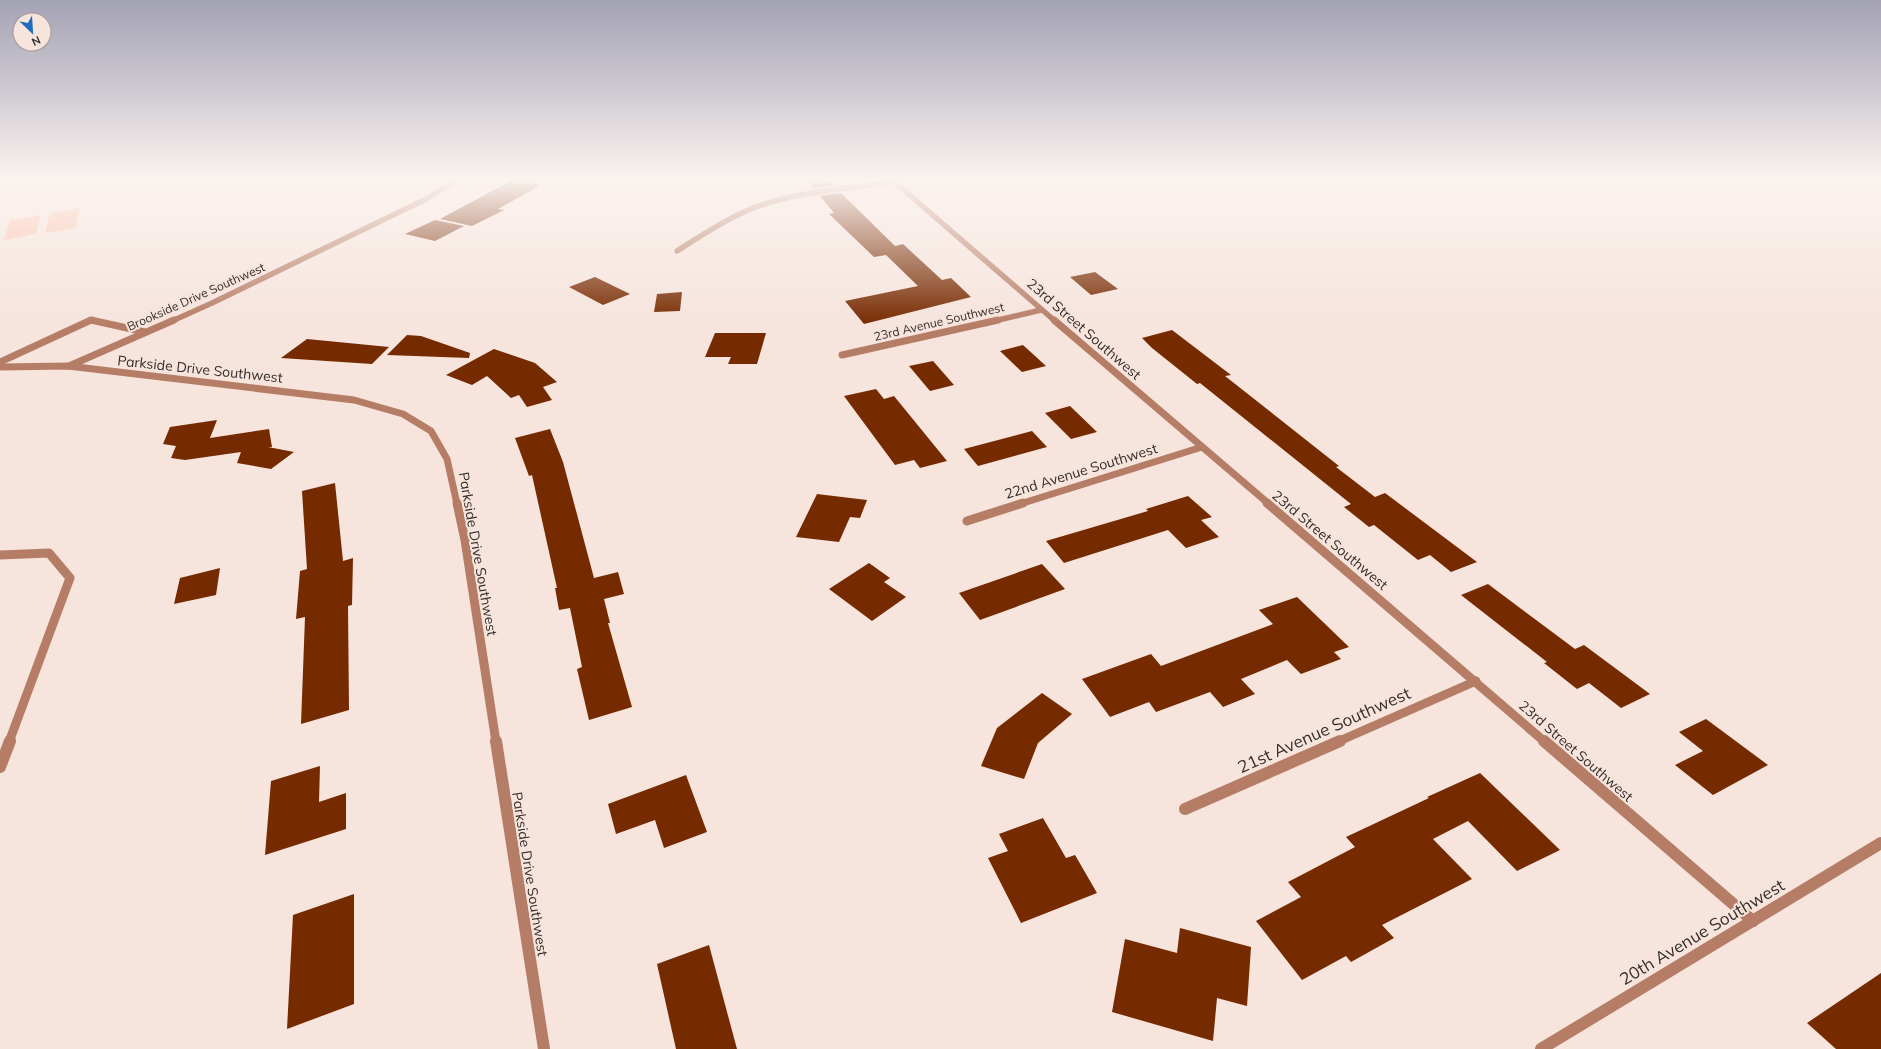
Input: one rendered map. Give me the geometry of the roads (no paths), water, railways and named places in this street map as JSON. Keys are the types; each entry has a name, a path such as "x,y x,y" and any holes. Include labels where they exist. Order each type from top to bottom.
{"street":[{"name":"Brookside Drive Southwest","path":"68,366 212,303 370,227"},
{"path":"677,251 716,227"},
{"name":"23rd Street Southwest","path":"946,227 1041,310 1476,681 1753,921"},
{"name":"23rd Avenue Southwest","path":"842,355 1041,310"},
{"path":"0,362 91,320 145,332"},
{"name":"Parkside Drive Southwest","path":"0,367 68,366 354,400 403,414 431,431 447,459 465,540 544,1049"},
{"name":"22nd Avenue Southwest","path":"967,521 1202,447"},
{"path":"0,555 50,553 70,578 0,767"},
{"name":"21st Avenue Southwest","path":"1185,809 1476,681"},
{"name":"20th Avenue Southwest","path":"1541,1049 1881,844"}]}
